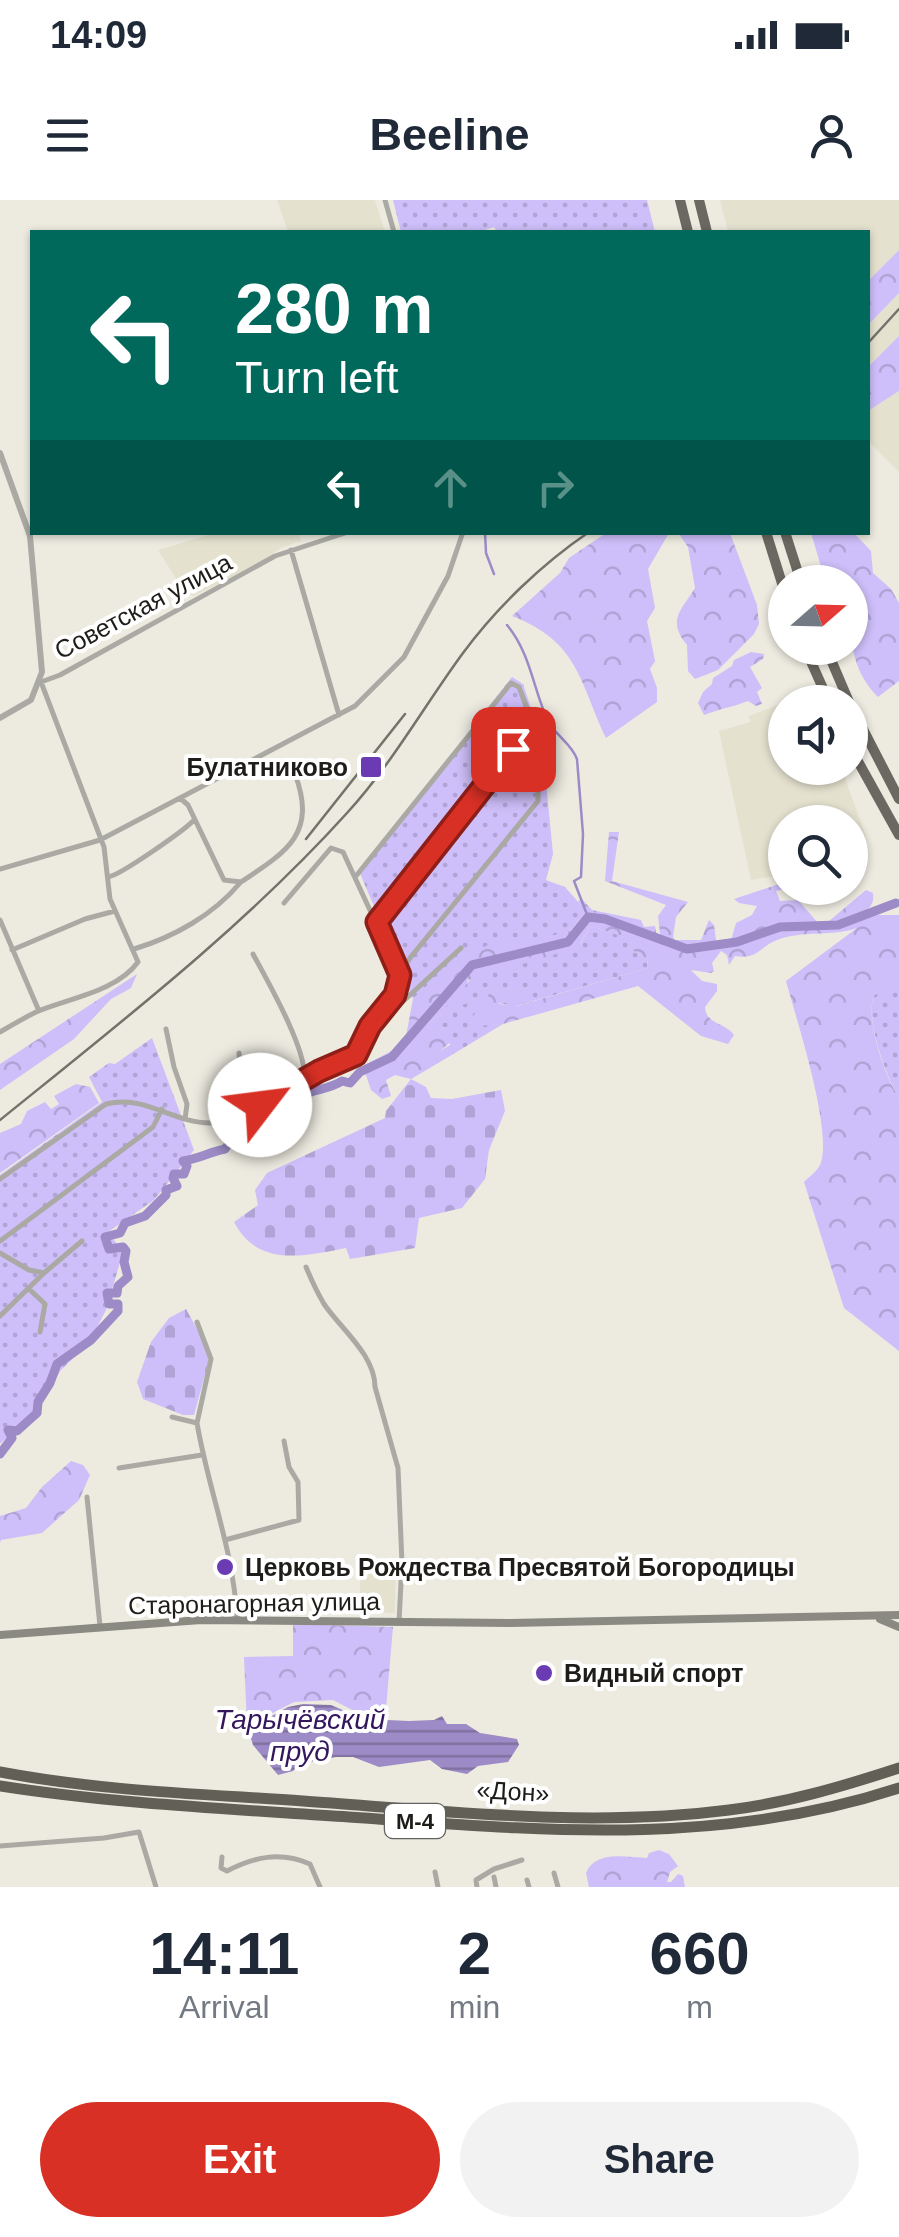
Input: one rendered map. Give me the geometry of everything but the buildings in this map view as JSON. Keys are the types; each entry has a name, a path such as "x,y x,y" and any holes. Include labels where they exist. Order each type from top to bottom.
{"highway":[{"path":"680,200 688,230"},
{"path":"699,200 706,230"},
{"path":"767,535 776,565"},
{"path":"786,535 796,565"},
{"path":"868,738 899,799"},
{"path":"868,779 899,835"},
{"name":"«Дон»","path":"0,1772 78,1784 260,1798 636,1818 732,1810 797,1798 899,1768"},
{"name":"«Дон»","path":"0,1786 151,1804 550,1830 626,1831 706,1828 797,1816 899,1788"}],"main road":[{"name":"Старонагорная улица","path":"0,1635 236,1620 510,1623 866,1617"},
{"path":"866,1617 899,1621"},
{"path":"866,1617 899,1621"}],"street":[{"path":"385,200 393,230"},
{"name":"Советская улица","path":"0,453 30,536 42,672 31,700 0,718"},
{"name":"Советская улица","path":"41,682 60,675 204,592 259,568 262,562 338,535"},
{"path":"0,869 100,840 355,706 404,656 457,556 462,535"},
{"path":"291,550 339,715"},
{"path":"0,1032 39,1011 119,979 138,962 115,911 100,840 41,682"},
{"path":"0,1179 106,1104 123,1100 185,1118 220,1122 356,1055 370,1026 390,1003 410,958 538,801 539,740 519,687 511,683 356,876"},
{"path":"377,922 533,726"},
{"path":"134,949 178,933 282,853 303,824 304,805 295,774"},
{"path":"180,798 188,805 224,880 241,882"},
{"path":"108,877 120,875 193,820"},
{"path":"284,903 331,848 343,852 400,975"},
{"path":"12,950 85,919 115,911"},
{"path":"0,920 39,1011"},
{"path":"390,1003 398,1006 461,948"},
{"path":"254,954 305,1066 304,1080"},
{"path":"166,1029 187,1104 185,1118"},
{"path":"240,1053 242,1083 250,1110"},
{"path":"0,1240 153,1127 162,1109"},
{"path":"0,1316 82,1241"},
{"path":"0,1253 29,1270 44,1273"},
{"path":"306,1266 322,1301 364,1353 375,1374 375,1387 398,1468 400,1622"},
{"path":"28,1288 45,1304 40,1332"},
{"path":"197,1322 211,1359 197,1423 232,1563 236,1620"},
{"path":"172,1417 197,1423"},
{"path":"225,1540 299,1520 298,1482 289,1466 284,1441"},
{"path":"119,1468 202,1455"},
{"path":"87,1498 100,1626"},
{"path":"0,1846 139,1832 156,1887"},
{"path":"222,1857 221,1868 227,1871 257,1856 297,1858 310,1864 320,1887"},
{"path":"477,1887 476,1880 483,1874 522,1860"},
{"path":"435,1872 438,1887"},
{"path":"554,1873 558,1887"},
{"path":"494,1877 496,1887"}],"shaded area":[{"path":"277,200 375,200 384,230 287,230"},
{"path":"720,200 899,200 899,250 870,279 870,230 728,230"},
{"path":"899,293 899,336 870,365 870,323"},
{"path":"899,391 899,472 870,443 870,410"},
{"path":"208,535 299,535 301,541 193,596 178,582 158,550"},
{"path":"768,709 768,785 847,785 855,805 768,805 768,877 751,880 719,731 750,722 749,716"},
{"path":"396,1564 395,1613 360,1612 360,1566"}],"green space":[{"path":"393,200 647,200 654,230 494,227 400,230"},
{"path":"899,250 899,293 870,323 870,279"},
{"path":"899,336 899,391 870,410 870,365"},
{"path":"603,535 668,535 648,569 655,608 647,621 655,661 650,669 657,702 606,738 582,681 564,651 534,626 512,616 560,573 569,558"},
{"path":"680,535 731,535 757,605 759,624 718,670 695,679 688,671 687,645 677,621 695,588 688,547"},
{"path":"812,535 856,535 871,551 873,573 891,589 899,603 899,681 878,697 858,665 868,665 868,565 821,565"},
{"path":"751,652 764,654 750,667 762,688 757,692 762,704 756,706 748,701 704,715 698,703 713,678"},
{"path":"512,677 523,684 542,741 553,854 546,880 565,887 586,911 570,931 448,966 413,999 359,871"},
{"path":"609,832 619,832 612,881 688,902 676,917 675,940 701,940 709,920 714,925 716,940 730,944 736,923 752,915 757,906 734,899 768,888 768,905 802,905 818,923 829,921 848,905 868,905 868,891 873,893 872,902 854,917 855,921 876,915 899,915 899,986 874,995 872,1017 878,1046 899,1097 899,1351 844,1308 804,1182 820,1165 822,1128 786,981 857,928 787,937 754,955 735,956 729,965 727,955 721,951 712,963 711,973 691,970 702,981 717,984 717,991 705,1007 706,1013 734,1035 728,1044 701,1036 638,986 503,1024 478,1026 471,1019 492,990 497,993 499,1004 508,1005 510,984 519,990 517,1006 648,968 647,959 629,948 627,938 591,926 577,948 468,980 464,989 473,992 469,1003 458,1006 449,1002 441,1015 427,1024 432,1032 452,1029 453,1040 440,1051 440,1062 411,1079 395,1075 386,1080 391,1096 382,1099 371,1090 363,1066 397,1048 406,1036 413,999 448,965 490,944 570,931 586,911 578,902 581,898 592,910 641,920 644,927 655,926 657,936 660,934 658,916 666,905 605,881"},
{"path":"591,926 628,938 629,948 647,959 648,968 516,1006 510,985 509,1005 498,1003 479,1025 503,1024 440,1062 440,1051 450,1045 447,1027 432,1033 427,1024 441,1015 473,977 580,944"},
{"path":"137,974 131,988 111,999 74,1039 0,1090 0,1064"},
{"path":"899,986 899,1097 883,1061 872,1017 874,995"},
{"path":"152,1038 194,1150 154,1200 108,1232 123,1252 106,1310 89,1343 61,1370 36,1410 0,1444 0,1175 102,1102 89,1077"},
{"path":"411,1079 426,1087 431,1098 452,1099 501,1090 505,1111 489,1150 485,1179 462,1208 419,1218 415,1248 350,1259 346,1248 315,1254 269,1253 244,1237 234,1222 258,1205 255,1190 267,1173 385,1118 386,1111"},
{"path":"76,1084 90,1087 99,1103 0,1173 0,1133 21,1124 27,1111 45,1102 51,1109 59,1104 54,1096"},
{"path":"186,1309 209,1360 194,1415 183,1415 143,1399 137,1382 151,1342 169,1318"},
{"path":"71,1461 83,1465 90,1475 79,1500 42,1533 0,1543 0,1516 26,1508"},
{"path":"293,1624 393,1627 386,1709 356,1712 333,1700 294,1702 247,1726 244,1657 293,1656"},
{"path":"659,1850 669,1854 678,1866 670,1872 667,1882 678,1874 683,1876 685,1887 589,1887 586,1873 597,1861 612,1856 647,1858 649,1853"}],"water":[{"name":"Тарычёвский пруд","path":"331,1705 364,1719 409,1721 442,1716 447,1724 466,1724 480,1733 517,1739 519,1745 508,1762 478,1766 467,1774 442,1769 430,1760 379,1767 353,1757 336,1757 299,1764 293,1771 278,1775 253,1745 248,1729 288,1707"}],"waterway":[{"path":"485,535 486,553 494,574"},
{"path":"507,625 527,660 548,721 577,759 583,834 581,877 574,881 588,917"},
{"path":"0,1454 12,1438 8,1430 17,1431 37,1413 38,1402 57,1364 91,1340 118,1311 118,1304 109,1304 107,1293 117,1293 118,1286 128,1277 126,1251 123,1247 109,1249 105,1237 120,1233 125,1223 145,1216 166,1195 166,1190 177,1186 173,1178 174,1174 184,1174 187,1166 183,1161 225,1149 250,1126 267,1122 269,1112 276,1116 279,1110 290,1108 307,1093 342,1081 350,1083 360,1072 392,1057 472,965 568,942 588,917 605,919 687,949 737,942 780,927 838,925 896,903"}],"railway":[{"path":"870,341 899,309"},
{"path":"0,1120 180,973 307,855 379,775 490,619 537,572 584,535"},
{"path":"306,839 405,714"}],"place":[{"name":"Булатниково","path":"371,767"},
{"name":"Церковь Рождества Пресвятой Богородицы","path":"225,1567"},
{"name":"Видный спорт","path":"544,1673"}],"route":[{"path":"260,1105 356,1055 370,1026 395,995 400,975 377,922 513,749"}]}
